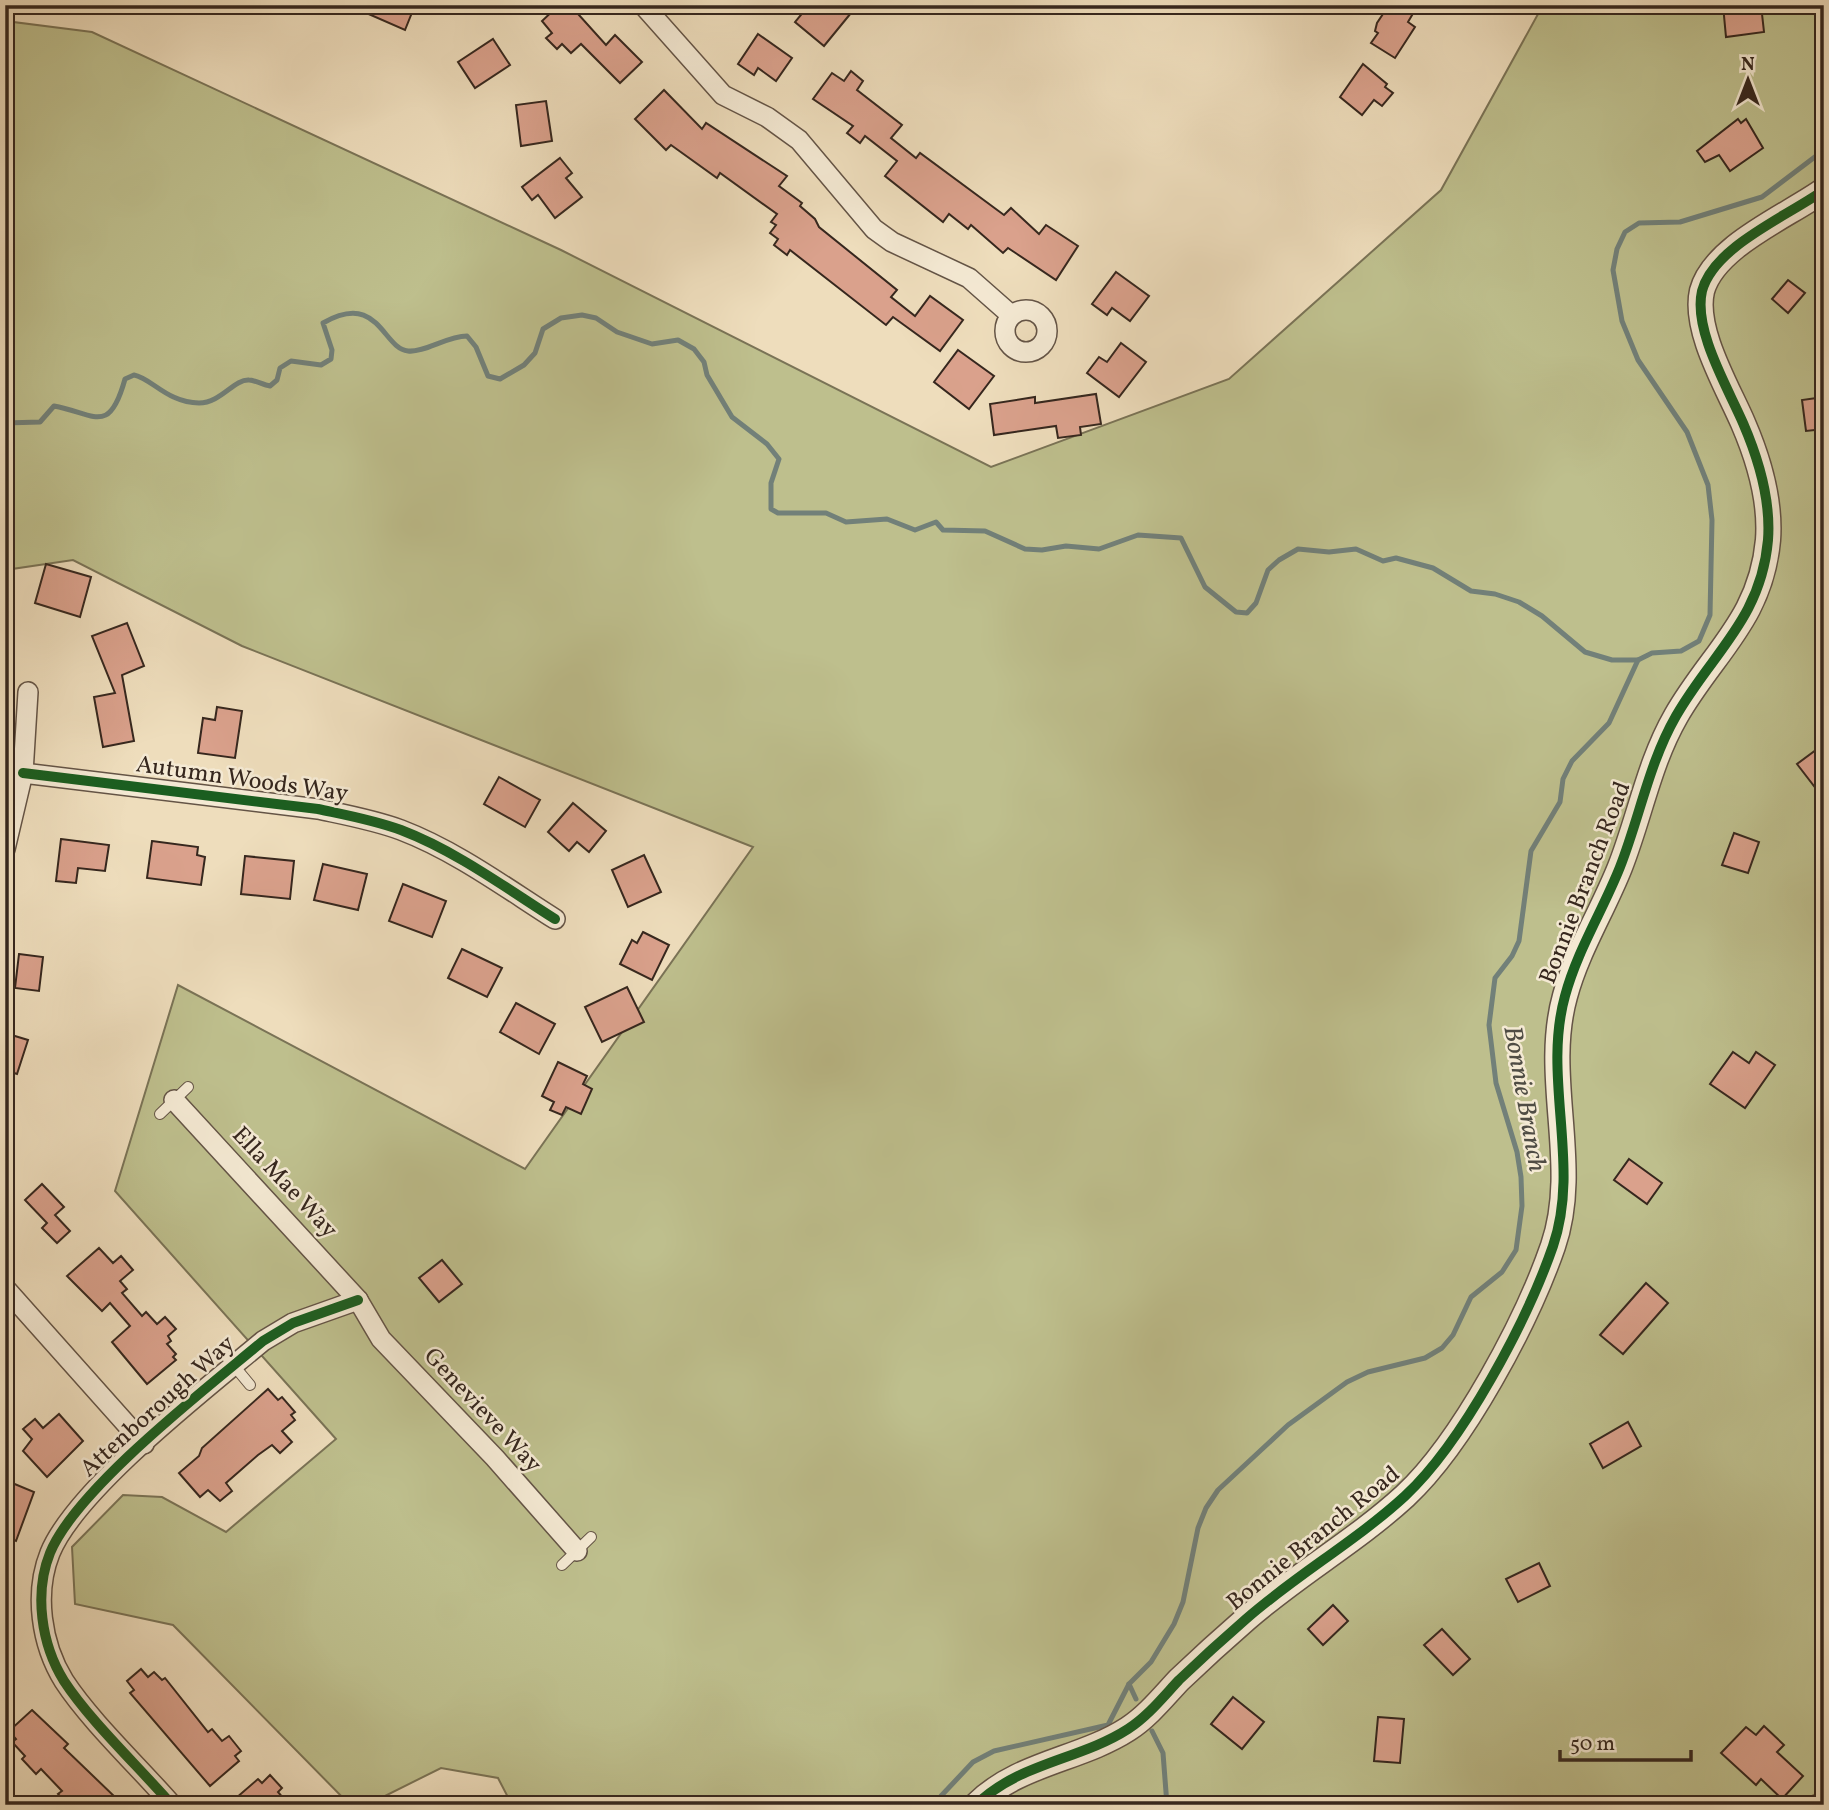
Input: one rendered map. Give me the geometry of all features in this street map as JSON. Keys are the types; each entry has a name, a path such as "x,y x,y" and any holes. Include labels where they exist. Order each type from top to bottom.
{"street":[{"path":"643,5 723,94 784,127 799,140 874,229 892,242 969,278 1011,316"},
{"name":"Bonnie Branch Road","path":"976,1805 1002,1784 1035,1768 1106,1741 1131,1727 1252,1614 1403,1498 1432,1468 1461,1429 1507,1348 1538,1282 1559,1224 1564,1162 1558,1057 1565,996 1620,867 1652,767 1665,736 1678,712 1723,652 1751,607 1766,557 1769,515 1758,462 1710,347 1702,318 1700,297 1715,265 1738,246 1824,190"},
{"path":"5,848 23,773 28,692"},
{"name":"Autumn Woods Way","path":"23,773 318,809 363,819 402,831 439,848 555,919"},
{"name":"Ella Mae Way","path":"181,1093 358,1300"},
{"path":"5,1289 144,1444"},
{"name":"Attenborough Way","path":"172,1805 64,1680 44,1630 41,1606 42,1579 50,1552 86,1500 144,1444 263,1341 293,1323 358,1300"},
{"name":"Genevieve Way","path":"358,1300 381,1339 495,1458 584,1544"}],"lane":[{"path":"160,1114 181,1093"},
{"path":"221,1350 250,1385"},
{"path":"562,1565 584,1544"}],"green space":[{"path":"1543,5 1824,5 1824,1789 1796,1805 512,1805 498,1778 441,1768 367,1805 350,1805 173,1625 75,1604 72,1547 123,1495 162,1497 226,1532 336,1439 115,1191 178,985 525,1169 753,847 242,646 73,560 5,570 5,21 92,32 561,250 991,467 1229,379 1441,190"}],"building":[{"path":"348,5 415,5 405,30"},
{"path":"559,5 570,5 606,45 615,35 642,62 620,83 581,44 571,53 562,44 557,49 546,38 552,33 542,21"},
{"path":"809,5 842,5 851,13 824,46 795,22"},
{"path":"1389,5 1418,5 1408,22 1415,27 1395,58 1371,43 1378,33 1375,31 1377,23"},
{"path":"1723,5 1761,5 1764,32 1726,37"},
{"path":"758,34 792,58 776,81 758,68 754,75 738,64"},
{"path":"493,39 510,65 475,88 458,62"},
{"path":"1363,64 1387,84 1385,87 1393,93 1382,106 1374,100 1362,115 1340,97"},
{"path":"851,71 863,81 857,90 902,125 891,138 916,158 920,153 1004,215 1011,208 1039,234 1046,225 1078,246 1056,280 1008,248 1003,253 971,225 968,229 949,214 943,222 885,176 897,161 865,136 860,143 847,133 853,126 813,99 832,73 844,81"},
{"path":"664,90 702,129 706,123 787,176 779,186 802,203 800,206 815,219 819,227 897,290 891,297 915,316 930,296 963,320 940,351 893,317 886,325 790,250 787,255 774,245 778,239 770,233 776,225 771,222 777,214 720,173 717,178 671,145 666,150 635,119"},
{"path":"546,101 552,141 521,146 516,105"},
{"path":"1738,119 1741,123 1746,119 1763,148 1730,171 1719,155 1705,162 1697,151"},
{"path":"560,158 572,173 566,178 582,197 555,218 538,195 532,200 522,187"},
{"path":"1116,272 1149,296 1130,321 1112,308 1107,315 1092,304"},
{"path":"1788,280 1805,293 1788,313 1772,299"},
{"path":"1121,343 1146,362 1119,397 1087,373 1099,357 1107,362"},
{"path":"958,350 994,376 969,409 934,382"},
{"path":"1096,394 1101,424 1080,427 1081,435 1058,438 1056,426 994,435 990,404 1035,397 1035,403"},
{"path":"1824,397 1824,429 1806,431 1802,400"},
{"path":"46,564 91,577 80,617 35,603"},
{"path":"127,623 144,666 122,675 134,741 103,747 94,697 115,693 92,636"},
{"path":"217,707 242,711 235,758 198,753 203,718 215,720"},
{"path":"1824,744 1824,799 1797,764"},
{"path":"499,777 540,800 525,827 484,804"},
{"path":"573,803 606,831 589,852 577,842 569,851 548,832"},
{"path":"1734,833 1759,842 1748,873 1722,865"},
{"path":"61,839 109,845 105,871 78,868 76,883 56,881"},
{"path":"152,841 198,847 197,855 205,857 201,885 147,878"},
{"path":"644,855 661,892 628,907 612,870"},
{"path":"245,856 294,861 290,899 241,894"},
{"path":"323,864 367,874 358,910 314,900"},
{"path":"403,884 446,901 432,937 389,921"},
{"path":"643,932 669,945 652,980 620,964 632,940 637,943"},
{"path":"462,949 502,968 487,997 448,978"},
{"path":"19,954 43,957 39,991 15,988"},
{"path":"627,987 644,1022 602,1042 585,1007"},
{"path":"516,1003 555,1024 539,1054 500,1032"},
{"path":"5,1033 28,1040 17,1074 5,1070"},
{"path":"1733,1052 1749,1063 1756,1052 1775,1065 1745,1108 1710,1084"},
{"path":"558,1062 587,1076 583,1084 592,1089 581,1114 566,1107 562,1115 550,1110 554,1102 542,1096"},
{"path":"1629,1159 1662,1183 1647,1204 1614,1180"},
{"path":"42,1184 64,1207 55,1215 70,1231 57,1243 42,1228 47,1223 25,1200"},
{"path":"99,1248 113,1263 121,1256 133,1270 120,1281 127,1289 122,1293 142,1316 146,1312 157,1324 165,1317 176,1329 168,1336 171,1341 167,1344 176,1354 173,1357 176,1360 147,1384 112,1342 130,1326 110,1303 102,1311 67,1276"},
{"path":"442,1260 462,1284 439,1302 419,1278"},
{"path":"1646,1283 1668,1303 1623,1354 1600,1335"},
{"path":"268,1389 278,1400 282,1397 295,1412 291,1415 295,1420 282,1431 292,1442 280,1453 272,1445 258,1455 226,1483 232,1491 220,1501 208,1490 200,1497 179,1473 199,1456 202,1448"},
{"path":"59,1414 83,1441 47,1477 23,1451 32,1439 23,1429 35,1419 43,1428"},
{"path":"1628,1422 1641,1446 1603,1468 1590,1444"},
{"path":"5,1480 34,1492 16,1541 5,1536"},
{"path":"1539,1563 1550,1586 1518,1602 1506,1579"},
{"path":"1333,1605 1348,1621 1323,1645 1308,1629"},
{"path":"1442,1629 1470,1659 1453,1675 1424,1645"},
{"path":"141,1669 148,1677 154,1672 162,1680 165,1678 208,1732 212,1729 222,1741 229,1736 241,1751 235,1756 239,1761 210,1786 130,1693 134,1690 127,1681"},
{"path":"1233,1697 1264,1722 1242,1749 1211,1724"},
{"path":"32,1710 68,1744 64,1748 116,1798 109,1805 68,1805 58,1794 62,1791 41,1769 36,1774 22,1759 25,1756 12,1742 16,1739 9,1731"},
{"path":"1378,1717 1404,1719 1400,1763 1374,1761"},
{"path":"1764,1726 1784,1745 1777,1752 1803,1776 1782,1799 1761,1779 1756,1785 1721,1753 1746,1727 1756,1735"},
{"path":"270,1775 282,1788 278,1792 289,1805 228,1805 258,1779 262,1783"}],"waterway":[{"name":"Bonnie Branch","path":"941,1796 973,1762 994,1751 1108,1725 1129,1684 1151,1662 1174,1624 1183,1602 1198,1528 1206,1508 1218,1490 1288,1425 1347,1382 1368,1372 1425,1358 1442,1348 1453,1335 1471,1297 1502,1272 1516,1250 1522,1206 1521,1177 1517,1152 1496,1083 1489,1025 1495,978 1512,956 1519,941 1531,851 1560,802 1563,779 1572,761 1609,723 1638,660 1652,653 1681,651 1699,641 1710,615 1712,520 1708,485 1687,432 1638,360 1622,321 1613,270 1617,249 1625,232 1639,223 1680,222 1762,197 1824,150"},
{"path":"5,423 40,422 54,406 90,416 106,415 113,409 125,379 134,375 178,399 199,403 214,399 243,381 251,380 270,386 277,380 280,368 291,361 321,365 331,359 332,350 323,323 342,315 356,313 368,317 399,348 408,351 421,350 467,336 476,347 488,376 500,379 524,365 535,353 543,329 561,318 582,315 596,318 617,332 652,344 678,340 694,349 704,362 707,375 732,417 767,444 779,459 771,483 771,509 778,513 826,513 846,522 887,519 915,530 936,522 943,530 985,531 1025,549 1042,550 1066,546 1099,549 1138,535 1181,538 1205,587 1236,612 1247,613 1256,603 1268,570 1279,560 1298,549 1329,552 1356,549 1383,561 1396,558 1433,568 1471,591 1495,594 1519,602 1542,616 1585,652 1612,660 1638,660"},
{"path":"1129,1684 1136,1699"},
{"path":"1152,1731 1163,1753 1167,1805"}],"cycle path":[{"path":"976,1805 1011,1780 1090,1748 1135,1724 1246,1619 1405,1496 1449,1445 1510,1344 1542,1276 1561,1215 1563,1153 1557,1058 1559,1027 1570,979 1620,867 1667,734 1690,694 1745,614 1764,568 1768,510 1763,480 1749,437 1707,341 1702,323 1702,291 1709,275 1736,246 1824,190"},
{"path":"23,773 318,809 381,823 441,848 555,919"},
{"path":"172,1805 87,1712 56,1667 45,1635 41,1601 45,1568 50,1553 64,1527 114,1470 263,1341 293,1323 358,1300"}]}
